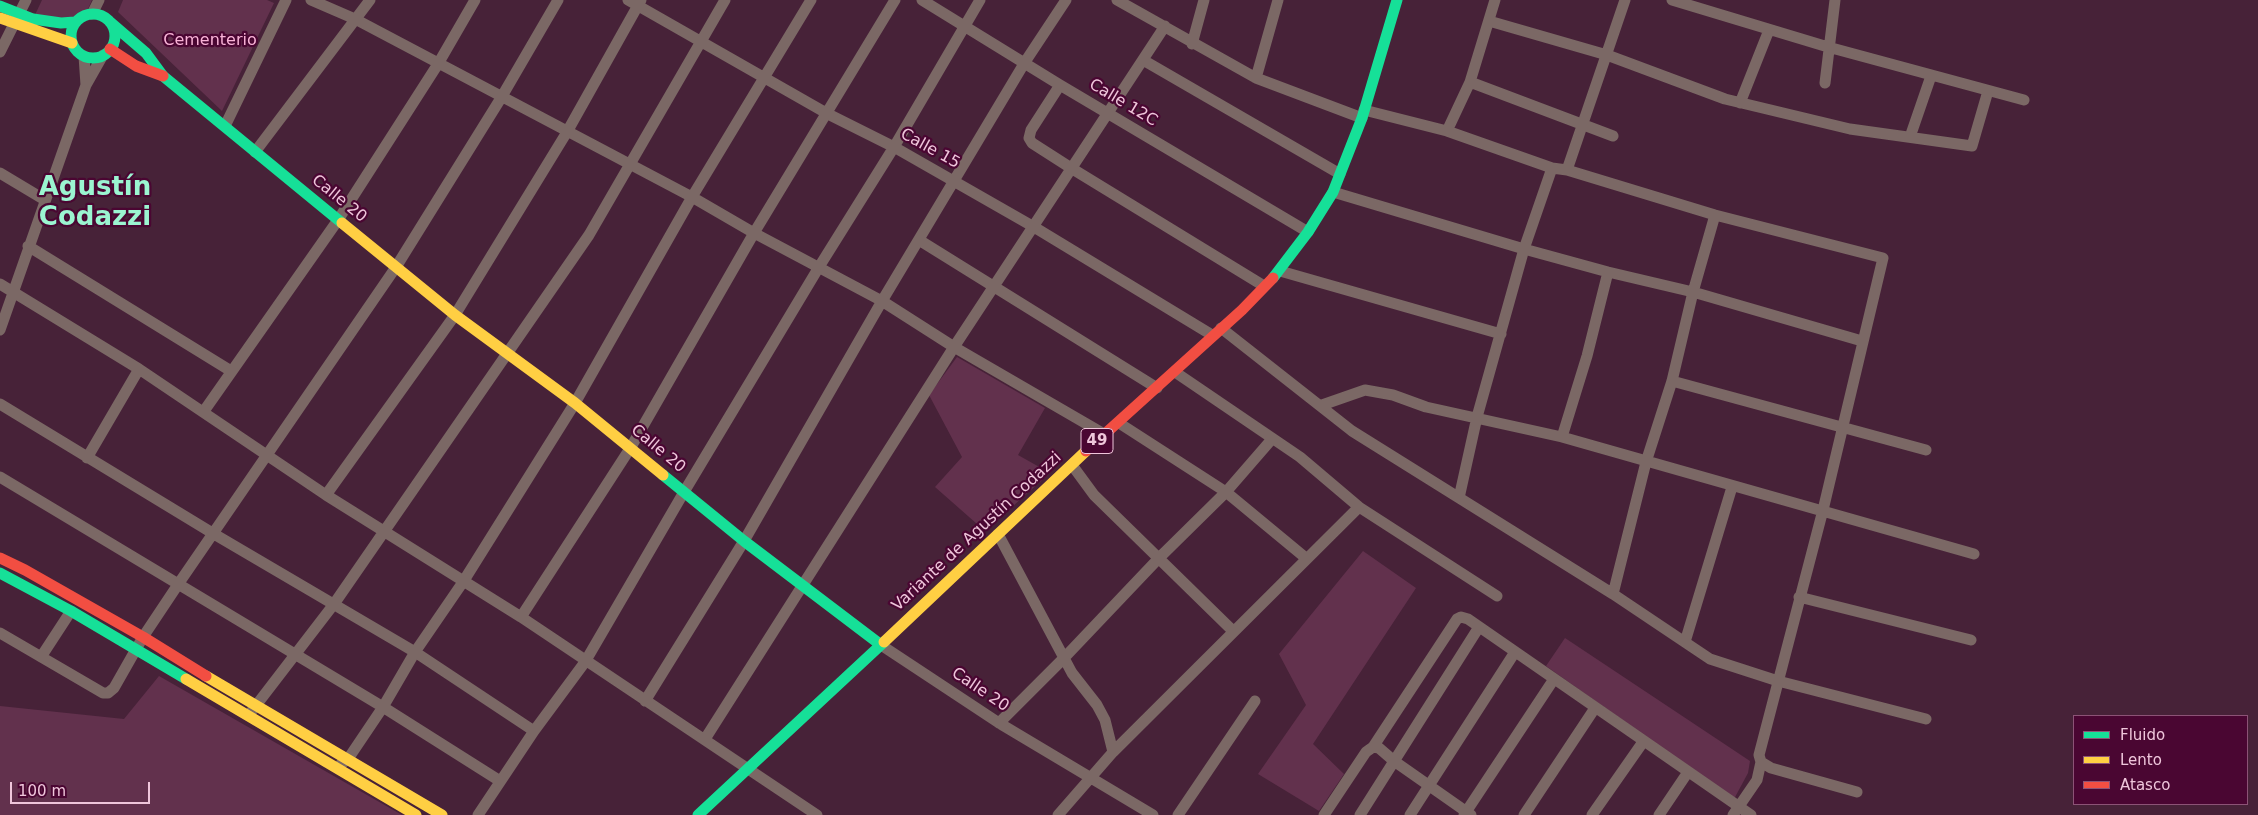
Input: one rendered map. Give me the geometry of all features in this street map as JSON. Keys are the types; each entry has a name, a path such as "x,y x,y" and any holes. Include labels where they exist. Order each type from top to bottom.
{"street":[{"path":"0,52 26,0"},
{"path":"92,14 99,0"},
{"path":"225,126 286,0"},
{"path":"311,0 354,19 692,197 754,233 882,301 954,347 1104,434"},
{"path":"255,152 370,0"},
{"path":"204,411 338,220 438,64 475,0"},
{"path":"0,633 103,693 108,693 114,688 143,637 396,267 501,98 558,0"},
{"path":"248,716 334,604 589,235 725,0"},
{"path":"335,767 348,759 383,707 415,652 463,582 575,403 692,197 812,0"},
{"path":"521,617 631,447 754,233 828,114 895,0"},
{"name":"Calle 12C","path":"922,0 1060,85 1308,232"},
{"path":"478,815 534,731 585,662 684,492 819,267 894,148 980,0"},
{"path":"645,702 744,541 882,301 1025,62 1066,0"},
{"path":"1117,0 1165,26 1192,44 1256,78 1363,114 1447,131 1552,168 1567,170 1715,215 1883,258 1823,510 1761,745 1759,755 1761,762 1757,780 1736,811"},
{"path":"1192,44 1204,0"},
{"path":"1256,78 1278,0"},
{"name":"Variante de Agustín Codazzi","path":"698,815 1104,434 1119,423 1242,310 1280,271 1308,232 1333,192 1363,114 1397,0"},
{"path":"1447,131 1470,82 1495,0"},
{"path":"1567,170 1624,0"},
{"path":"1672,0 1828,47 2024,100"},
{"path":"1825,83 1835,0"},
{"path":"326,495 455,315 567,132 635,2"},
{"name":"Calle 15","path":"635,2 828,114 954,181 1216,332 1322,405 1352,431 1612,594 1710,659 1778,681 1926,719"},
{"path":"0,6 16,19 72,44 84,56 93,58 106,52"},
{"path":"0,330 12,291 86,85 114,40 114,30 110,22 102,16 92,14 83,16 75,22 71,32 72,44"},
{"path":"0,18 46,22 75,22"},
{"path":"1489,20 1607,55 1740,103 1850,128 1972,146 1988,91"},
{"name":"Calle 20","path":"110,22 146,53 163,76 338,220 455,315 508,352 631,447 744,541 881,645 999,723 1091,776 1152,815"},
{"path":"705,739 954,347 995,288 1071,168 1165,26"},
{"path":"1740,103 1769,30"},
{"name":"Calle 20","path":"106,52 163,76"},
{"path":"84,56 86,85"},
{"path":"1143,60 1340,174"},
{"path":"1910,137 1931,76"},
{"path":"1470,82 1613,136"},
{"path":"1060,85 1030,130 1029,138 1032,143 1264,286"},
{"path":"1459,498 1477,417 1500,334 1524,249 1552,168"},
{"path":"0,174 45,200"},
{"path":"1333,192 1524,249 1608,272 1694,292 1862,341"},
{"path":"1612,594 1646,462 1672,381 1715,215"},
{"path":"919,240 1157,388"},
{"path":"28,246 231,371"},
{"path":"1280,271 1500,334"},
{"path":"1562,437 1587,356 1608,272"},
{"path":"0,284 139,369 326,495 521,617 585,662 705,739 816,815"},
{"path":"87,458 139,369"},
{"path":"1174,372 1300,457 1359,507 1497,596"},
{"path":"1672,381 1926,450"},
{"path":"1322,405 1365,390 1393,395 1426,407 1562,437 1732,487 1823,510 1974,554"},
{"path":"0,404 214,534 415,652 534,731"},
{"path":"1119,423 1226,492 1307,559"},
{"path":"999,723 1159,558 1226,492 1272,439"},
{"path":"1072,464 1094,495 1233,631"},
{"path":"0,477 383,707 500,782"},
{"path":"1685,642 1732,487"},
{"path":"1058,815 1113,752 1359,507"},
{"path":"998,534 1064,658 1079,683 1097,705 1105,720 1113,752"},
{"path":"0,558 25,570 143,637 255,706 442,815"},
{"path":"0,573 71,611 416,815"},
{"path":"1799,598 1971,640"},
{"path":"41,657 71,611"},
{"path":"1324,815 1366,752 1373,747 1457,619 1461,617 1480,627 1688,772 1736,811 1751,815"},
{"path":"1360,815 1480,627"},
{"path":"1410,815 1515,652"},
{"path":"1373,747 1379,748 1467,814 1554,679"},
{"path":"1178,815 1255,701"},
{"path":"1524,815 1596,708"},
{"path":"1592,815 1643,742"},
{"path":"1761,762 1770,768 1857,792"},
{"path":"1659,815 1688,772"}],"green space":[{"path":"42,0 92,0 87,11 71,18 34,17"},
{"name":"Cementerio","path":"123,0 267,0 274,3 222,111 118,12"},
{"path":"957,357 1045,408 1018,455 1050,473 985,531 935,487 962,457 929,395"},
{"path":"1363,551 1416,588 1313,744 1344,774 1319,811 1258,774 1306,705 1279,654"},
{"path":"1565,638 1750,761 1748,773 1734,799 1546,666"},
{"path":"159,676 402,815 0,815 0,706 124,719"}],"traffic: fast":[{"path":"1273,278 1308,232 1333,192 1362,118 1397,0"},
{"path":"0,6 33,19 61,23 75,22"},
{"path":"93,14 105,18 111,24 115,36 111,48 105,54 93,58 81,54 75,48 71,36 75,24 81,18 93,14"},
{"path":"110,22 146,53 163,76 342,223"},
{"path":"663,475 744,541 881,645"},
{"path":"0,573 71,611 186,679"},
{"path":"698,815 884,642"}],"traffic: slow":[{"path":"0,18 72,43"},
{"path":"342,223 455,315 575,403 663,475"},
{"path":"884,642 1086,451"},
{"path":"206,676 442,815"},
{"path":"186,679 416,815"}],"traffic: jam":[{"path":"110,49 136,66 163,76"},
{"path":"1086,451 1242,310 1273,278"},
{"path":"0,558 25,570 143,637 206,676"}],"district":[{"name":"Agustín Codazzi","path":"95,203"}]}
